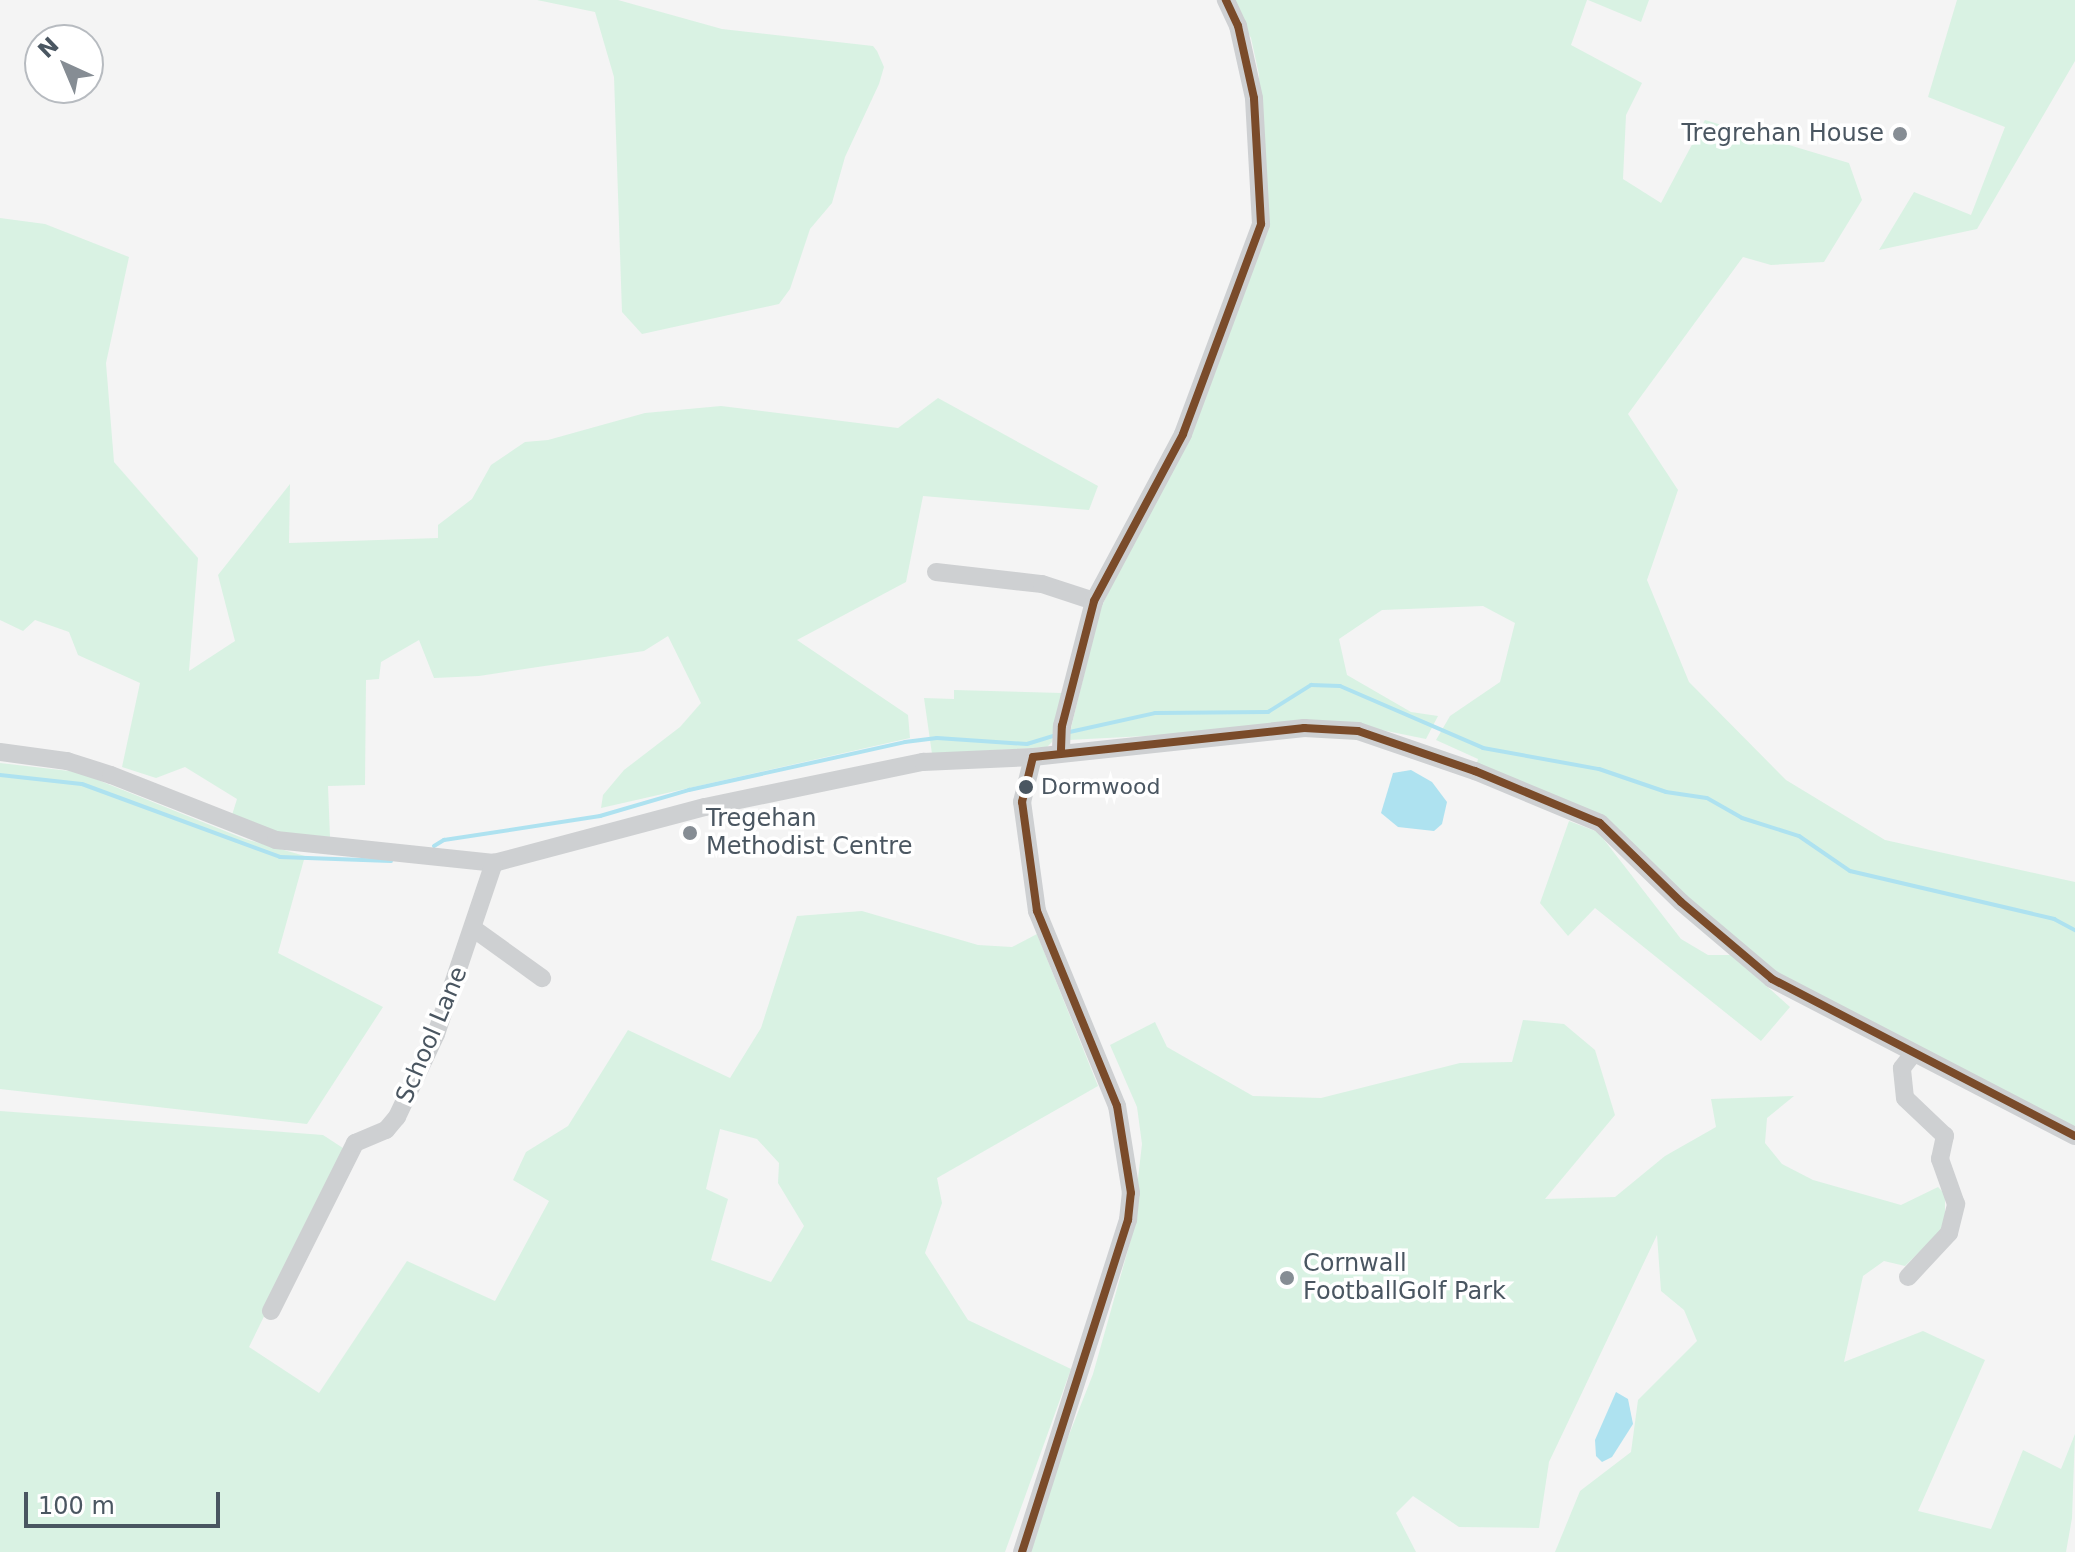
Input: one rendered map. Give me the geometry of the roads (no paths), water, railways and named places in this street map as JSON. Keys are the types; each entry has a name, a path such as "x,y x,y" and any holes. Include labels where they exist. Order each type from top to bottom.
{"street":[{"path":"1062,738 1094,601 1183,434 1261,224 1254,98 1238,26 1226,0"},
{"path":"936,572 1042,584 1094,601"},
{"path":"0,752 67,761 111,775 276,840 494,863 705,807 923,762 1033,757 1062,738 1304,728 1358,731 1475,771 1600,823 1681,902 1772,979 2075,1136"},
{"path":"1022,1552 1128,1220 1131,1193 1117,1106 1037,911 1022,802 1033,757"},
{"name":"School Lane","path":"271,1311 355,1143 386,1130 397,1117 436,1034 494,863"},
{"path":"474,929 542,978"},
{"path":"1908,1277 1949,1233 1956,1204 1940,1159 1945,1136 1905,1098 1902,1068 1913,1054"}],"water":[{"path":"1411,770 1432,782 1447,802 1442,824 1434,831 1398,827 1381,813 1393,773"},
{"path":"1616,1392 1628,1399 1633,1424 1612,1457 1602,1462 1596,1456 1595,1440"}],"waterway":[{"path":"1065,733 1155,713 1268,712 1311,685 1340,686 1483,748 1599,769 1666,792 1707,798 1742,818 1799,836 1850,871 2054,919 2075,930"},
{"path":"434,846 444,840 600,816 689,790 905,742 937,738 1027,744 1057,735"},
{"path":"0,775 82,784 280,857 391,861"}],"place":[{"name":"Tregrehan House","path":"1900,134"},
{"name":"Dormwood","path":"1026,787"},
{"name":"Tregehan Methodist Centre","path":"690,833"},
{"name":"Cornwall FootballGolf Park","path":"1287,1278"}]}
